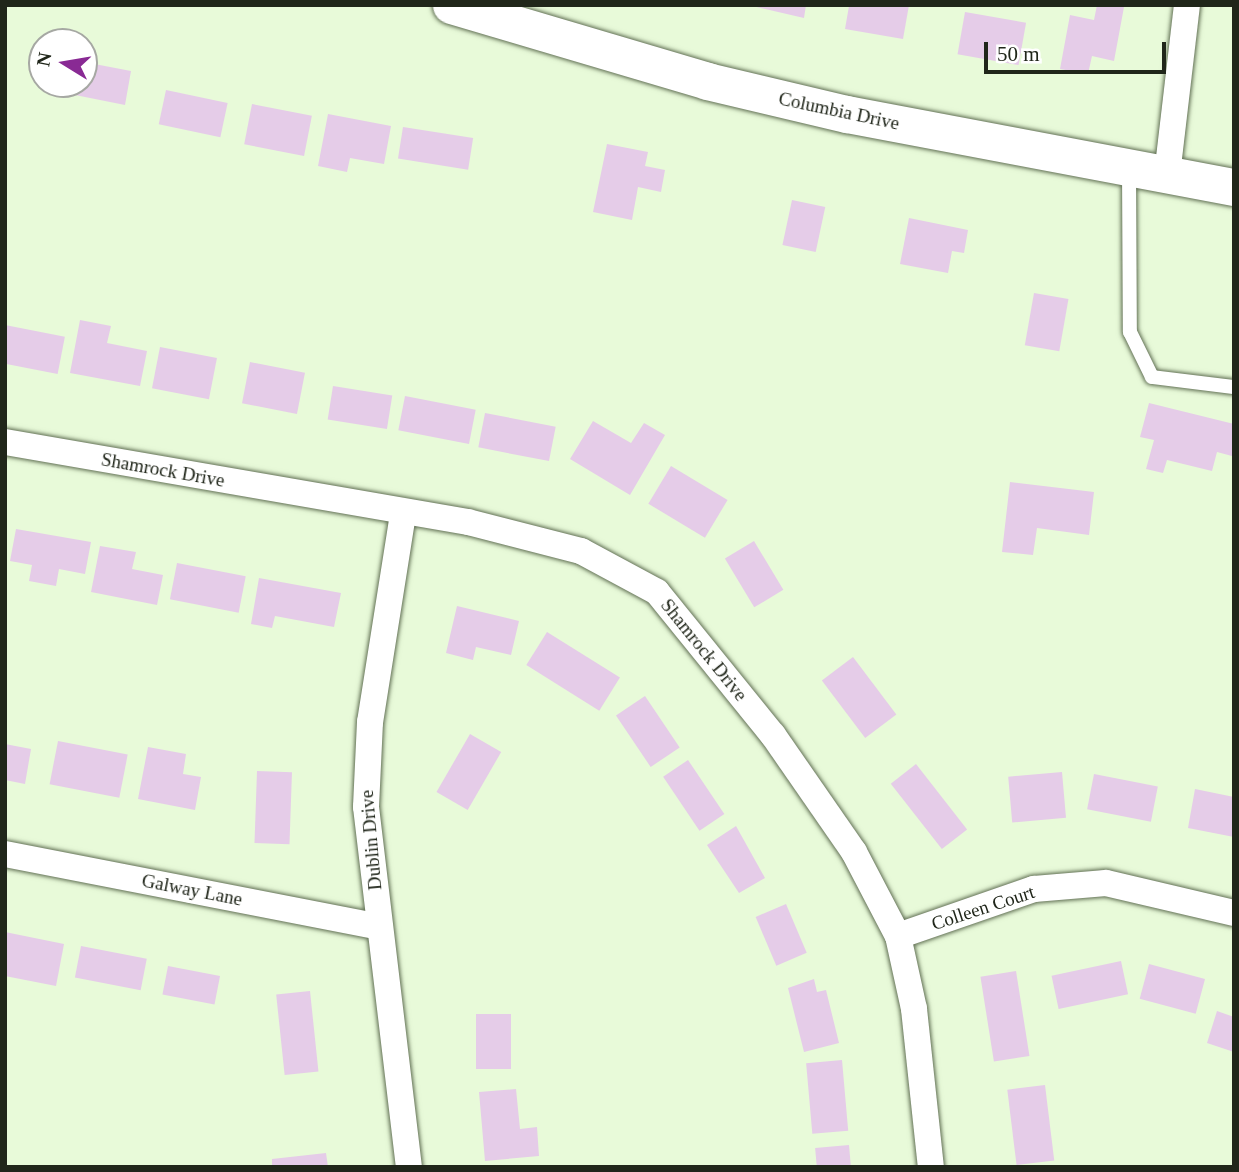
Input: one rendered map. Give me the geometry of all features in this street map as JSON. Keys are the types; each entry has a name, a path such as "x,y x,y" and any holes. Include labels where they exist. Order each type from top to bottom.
{"main road":[{"name":"Columbia Drive","path":"451,5 732,87 1234,187"}],"street":[{"path":"1167,175 1187,5"},
{"name":"Shamrock Drive","path":"5,442 403,514 468,522 581,551 657,592 780,746 854,852 898,936 914,1009 931,1167"},
{"name":"Dublin Drive","path":"403,514 366,771 379,927 409,1167"},
{"name":"Galway Lane","path":"5,854 379,927"},
{"name":"Colleen Court","path":"898,936 1034,889 1106,883 1234,913"}],"lane":[{"path":"1129,168 1130,332 1152,377 1234,387"}],"building":[{"path":"748,5 806,5 804,18"},
{"path":"909,5 903,39 845,29 849,6"},
{"path":"1097,5 1124,7 1114,61 1092,56 1088,74 1060,69 1070,15 1094,20"},
{"path":"965,12 1026,23 1019,65 958,54"},
{"path":"98,65 131,71 125,105 90,98 98,98"},
{"path":"166,90 228,103 220,137 159,124"},
{"path":"252,104 312,116 304,156 244,144"},
{"path":"328,114 391,126 384,164 350,158 347,172 318,166"},
{"path":"403,127 473,138 468,170 398,159"},
{"path":"607,144 648,152 645,166 665,170 661,192 638,187 632,220 593,212"},
{"path":"792,200 825,207 816,252 782,245"},
{"path":"909,218 968,230 964,253 952,251 948,273 900,264"},
{"path":"1034,293 1068,299 1059,351 1025,345"},
{"path":"80,320 111,326 107,343 147,351 140,386 70,373"},
{"path":"5,325 65,337 58,374 5,364"},
{"path":"160,347 217,358 209,399 152,388"},
{"path":"250,362 305,373 297,414 242,403"},
{"path":"333,386 392,395 387,429 328,420"},
{"path":"405,396 476,410 469,444 398,430"},
{"path":"1149,403 1234,424 1232,456 1217,452 1212,471 1167,460 1163,473 1146,469 1154,440 1140,437"},
{"path":"485,413 556,427 549,461 478,447"},
{"path":"593,421 631,443 644,423 665,435 630,495 570,459"},
{"path":"671,466 728,500 705,538 648,504"},
{"path":"1010,482 1094,492 1089,535 1037,528 1033,555 1002,552"},
{"path":"16,529 91,542 85,574 59,569 56,586 29,581 32,565 10,561"},
{"path":"754,541 783,590 754,607 725,559"},
{"path":"100,546 136,552 132,569 163,575 157,605 91,592"},
{"path":"177,563 246,576 239,613 170,599"},
{"path":"259,578 341,593 334,627 275,616 272,628 251,624"},
{"path":"457,606 519,621 511,655 476,647 473,660 446,653"},
{"path":"547,632 620,678 599,711 526,665"},
{"path":"853,657 896,715 865,738 822,680"},
{"path":"645,696 680,747 651,767 616,716"},
{"path":"470,734 501,752 468,810 436,792"},
{"path":"58,741 128,755 119,798 50,784"},
{"path":"5,744 31,749 25,784 5,780"},
{"path":"148,747 186,754 183,774 201,777 195,810 138,799"},
{"path":"688,760 724,814 699,831 663,777"},
{"path":"916,764 967,829 942,849 891,784"},
{"path":"257,771 292,772 289,844 254,843"},
{"path":"1062,772 1066,818 1012,823 1008,777"},
{"path":"1094,774 1158,786 1151,822 1087,809"},
{"path":"1195,789 1234,797 1234,837 1188,828"},
{"path":"736,826 765,878 739,893 707,845"},
{"path":"786,904 807,953 776,966 756,917"},
{"path":"5,932 64,944 56,986 5,976"},
{"path":"81,946 147,959 141,990 75,977"},
{"path":"1121,961 1128,994 1059,1009 1052,976"},
{"path":"1149,964 1205,979 1196,1014 1140,999"},
{"path":"168,966 220,976 214,1005 162,994"},
{"path":"1016,971 1029,1056 994,1062 980,977"},
{"path":"814,979 817,992 826,990 839,1043 804,1052 788,988"},
{"path":"310,991 318,1072 285,1075 276,995"},
{"path":"1217,1011 1234,1017 1234,1052 1207,1043"},
{"path":"476,1014 511,1014 511,1069 476,1069"},
{"path":"842,1060 848,1131 812,1134 806,1063"},
{"path":"1045,1085 1054,1160 1017,1165 1007,1090"},
{"path":"516,1089 520,1129 537,1127 539,1156 485,1161 479,1092"},
{"path":"849,1145 851,1167 817,1167 815,1148"},
{"path":"326,1153 328,1167 272,1167 272,1159"}]}
